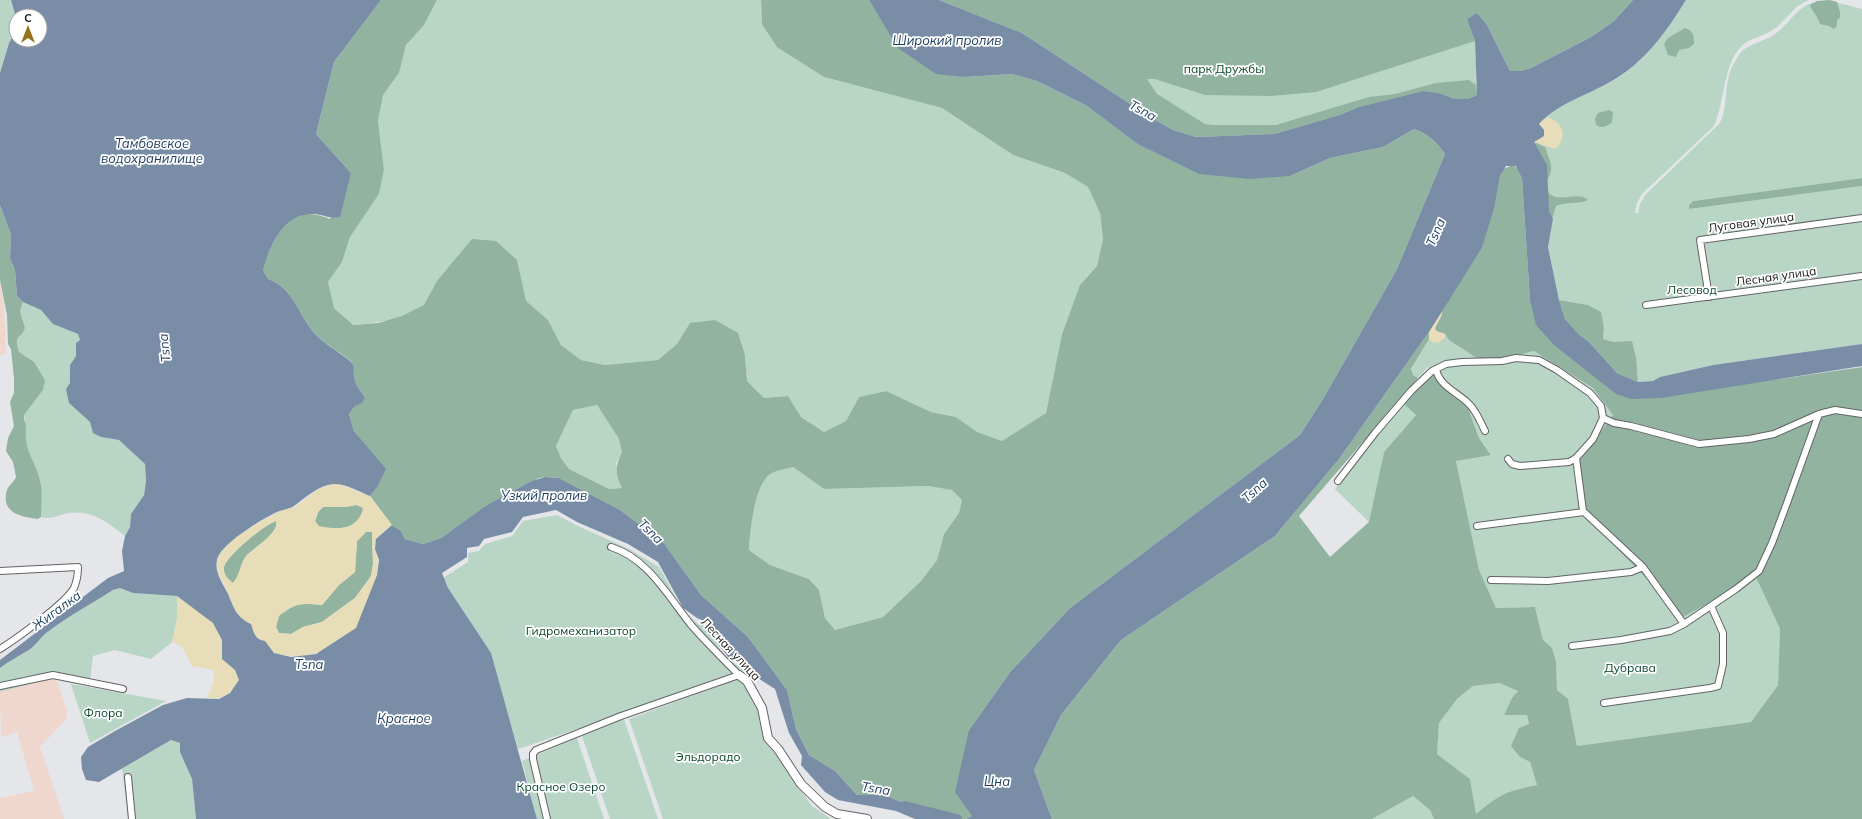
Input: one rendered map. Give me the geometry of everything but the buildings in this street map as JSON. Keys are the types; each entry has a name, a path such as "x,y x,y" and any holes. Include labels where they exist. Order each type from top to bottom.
{"street":[{"name":"Луговая улица","path":"1709,297 1700,240 1862,218"},
{"name":"Лесная улица","path":"1646,305 1862,276"},
{"path":"1338,482 1374,433 1411,391 1436,369 1446,364 1502,361 1516,358 1540,360 1590,393 1601,406 1603,418 1593,439 1576,458 1569,462 1520,466 1512,464 1508,459"},
{"path":"1436,369 1442,383 1469,403 1485,431"},
{"path":"1603,418 1614,423 1699,444 1749,439 1774,434 1819,414 1835,410 1862,414"},
{"path":"1572,646 1621,640 1670,631 1684,624 1711,606 1759,571 1785,510 1819,414"},
{"path":"1576,458 1584,512 1642,567 1684,624"},
{"path":"1477,526 1584,512"},
{"name":"Лесная улица","path":"612,548 625,551 649,572 693,626 739,675 747,680 762,708 768,738 778,749 801,784 825,807 837,814 867,819"},
{"path":"0,571 78,567 75,587 69,595 37,622 0,649"},
{"path":"1491,580 1548,581 1632,572 1642,567"},
{"path":"1604,702 1718,686 1723,664 1723,633 1711,606"},
{"path":"0,686 53,675 123,689"},
{"path":"547,819 533,759 533,754 536,750 621,716 739,675"},
{"path":"128,777 132,819"}],"shaded area":[{"path":"0,281 4,306 6,354 0,354"},
{"path":"56,677 67,712 66,719 40,747 64,819 0,819 0,798 34,791 17,732 1,737 0,692"}],"green space":[{"path":"0,0 11,0 13,8 8,8 8,46 0,73"},
{"path":"381,0 437,0 424,25 406,45 399,73 383,95 378,121 384,170 379,194 350,237 342,262 328,282 334,308 353,325 378,323 402,316 424,305 437,281 472,239 496,241 517,260 526,301 548,320 561,345 581,360 605,365 658,360 677,344 690,323 715,320 738,333 745,355 747,381 764,398 788,396 801,417 824,432 846,421 859,397 886,391 931,412 956,417 977,432 1002,441 1046,413 1062,334 1080,285 1097,266 1103,239 1100,213 1088,187 1065,173 1013,155 942,108 824,77 777,47 762,24 761,0 869,0 879,16 965,77 1012,74 1037,81 1087,106 1136,143 1290,176 1330,158 1383,147 1414,129 1424,133 1432,139 1445,154 1397,269 1323,399 1300,435 1070,608 1011,671 969,730 972,816 966,819 939,819 885,795 857,795 835,771 809,755 796,729 787,690 748,637 701,595 663,542 620,510 559,478 545,477 539,478 485,506 441,538 423,544 405,539 401,531 392,525 370,496 378,486 385,469 354,431 349,414 365,397 355,382 353,364 315,334 309,327 290,295 284,288 268,279 263,270 275,239 291,219 297,216 310,214 330,219 351,173 316,134 334,62","holes":["597,405 619,439 622,452 617,466 617,474 622,488 609,489 569,469 561,458 556,446 573,410","793,467 824,489 928,486 952,490 962,500 959,513 944,534 937,560 921,581 883,617 835,630 825,618 819,590 809,579 770,565 749,550 750,532 756,499 764,481 772,473"]},
{"path":"437,0 761,0 762,24 824,77 942,108 1013,155 1065,173 1088,187 1100,213 1103,239 1097,266 1080,285 1062,334 1046,413 1002,441 977,432 956,417 931,412 886,391 859,397 846,421 824,432 801,417 788,396 764,398 747,381 745,355 690,323 677,344 658,360 605,365 581,360 561,345 548,320 525,301 517,260 437,281 426,303 408,314 380,322 352,325 333,307 328,282 342,262 350,237 379,194 384,170 378,121 383,95 399,73 406,45 424,25"},
{"name":"парк Дружбы","path":"939,0 1633,0 1475,41 1477,95 1229,136 1022,33"},
{"name":"парк Дружбы","path":"939,0 1633,0 1614,21 1591,37 1531,68 1521,71 1510,71 1487,25 1477,13 1467,19 1475,41 1316,92 1271,96 1205,95 1155,79 1147,79 1157,94 1205,124 1214,125 1276,125 1369,97 1395,94 1436,83 1469,80 1476,85 1477,95 1468,99 1454,99 1439,93 1423,91 1359,107 1340,115 1274,134 1196,137 1173,130 1150,117 1022,33"},
{"name":"Лесовод","path":"1686,0 1809,0 1799,5 1774,29 1744,44 1737,51 1728,71 1718,117 1714,126 1642,194 1637,203 1635,213 1638,213 1640,204 1645,195 1720,123 1724,110 1727,83 1731,69 1742,51 1775,34 1795,14 1805,6 1812,3 1829,1 1862,9 1862,178 1693,201 1689,205 1689,209 1862,186 1862,344 1713,365 1660,377 1653,381 1638,382 1637,370 1614,342 1603,339 1604,328 1588,305 1559,300 1548,247 1553,219 1549,211 1547,165 1527,138 1541,122 1558,108 1571,100 1613,81 1635,65 1663,34"},
{"path":"1830,0 1837,2 1840,12 1840,18 1837,20 1837,26 1834,29 1820,24 1810,5 1817,1"},
{"path":"1685,28 1693,34 1694,44 1689,48 1679,50 1676,57 1668,55 1664,44 1668,38"},
{"path":"1609,110 1613,112 1612,122 1609,125 1600,127 1596,125 1595,119 1598,113"},
{"path":"1534,142 1545,147 1550,161 1551,169 1545,184 1549,193 1558,197 1579,196 1588,200 1556,206 1552,219 1521,144"},
{"path":"1513,165 1519,169 1522,178 1530,300 1616,394 1780,379 1862,367 1862,819 1434,819 1430,810 1413,796 1372,819 1052,819 1034,770 1061,715 1121,640 1275,536 1339,459 1429,332 1429,339 1411,369 1413,375 1418,378 1299,516 1330,557 1369,522 1384,452 1416,415 1404,404 1432,374 1467,405 1479,438 1491,455 1456,461 1479,570 1496,608 1535,607 1543,640 1552,648 1556,661 1557,690 1568,699 1577,746 1751,722 1778,685 1780,629 1756,577 1679,619 1645,577 1581,512 1574,467 1613,415 1593,388 1534,351 1501,359 1478,359 1449,340 1445,334 1436,331 1435,328 1442,314 1441,311 1482,248 1503,169","holes":["1499,683 1518,691 1512,698 1504,715 1527,715 1529,724 1519,728 1511,746 1520,757 1530,762 1537,785 1504,794 1476,814 1470,779 1437,754 1439,723 1457,699 1473,686"]},
{"path":"1862,178 1862,186 1689,209 1689,205 1693,201"},
{"path":"0,205 11,235 10,258 15,270 17,296 23,302 20,311 25,328 17,339 17,346 19,352 34,362 45,380 43,390 24,415 26,425 26,443 38,472 41,484 41,517 38,519 14,513 7,504 6,498 7,490 16,477 13,462 6,451 8,438 14,426 10,402 14,393 14,379 11,349 8,344 7,315 0,280"},
{"path":"1559,300 1588,305 1601,312 1604,328 1603,339 1614,342 1632,341 1636,358 1638,382 1617,373 1589,342 1579,336 1565,319"},
{"path":"23,302 41,310 53,324 78,334 80,340 76,348 76,356 70,365 70,383 81,414 90,422 101,437 119,440 145,464 146,481 144,495 131,514 130,527 125,536 104,521 82,513 65,514 50,518 41,517 41,482 27,449 24,415 43,390 28,358 19,352 17,346 17,340 22,335 25,328 20,311"},
{"name":"Дубрава","path":"1445,334 1449,340 1478,359 1501,359 1534,351 1593,388 1613,415 1574,467 1645,577 1679,618 1756,576 1780,629 1778,685 1751,722 1577,746 1568,699 1557,690 1556,661 1552,648 1543,640 1535,607 1496,608 1479,570 1456,461 1491,454 1479,438 1467,404 1432,374 1428,367 1418,378 1413,375 1411,370 1429,339 1432,342 1445,338"},
{"path":"1404,404 1416,415 1384,452 1369,522 1335,489 1371,441"},
{"path":"597,405 619,439 622,452 616,463 622,488 609,489 569,469 561,458 556,446 573,410"},
{"path":"793,467 824,489 928,486 953,490 962,500 959,513 944,534 937,560 921,581 883,617 835,630 825,618 819,590 809,579 770,565 749,550 750,532 756,499 764,481 774,472"},
{"path":"356,505 362,507 363,510 356,522 351,525 332,528 318,526 315,521 318,512 323,507 345,507"},
{"name":"Гидромеханизатор","path":"557,515 629,549 659,567 684,612 697,623 713,630 718,646 725,656 734,664 749,671 518,749 503,699 448,592 443,578 468,562 468,553 479,551 485,544 512,536 523,521"},
{"path":"276,521 274,530 266,540 247,555 233,583 224,572 224,567 227,562 232,555 247,541 263,528"},
{"path":"366,532 372,532 373,564 371,576 355,598 322,622 303,627 291,634 279,633 276,627 279,615 294,606 308,604 322,605 339,585 355,572 357,541"},
{"path":"120,588 133,593 177,596 177,619 172,642 151,659 115,650 93,656 90,681 56,677 0,692 0,668 29,650 46,633 62,622 113,590"},
{"name":"Эльдорадо","path":"748,675 774,752 812,806 831,819 663,819 629,719"},
{"path":"1499,683 1518,691 1512,698 1504,715 1527,715 1529,724 1520,757 1530,762 1537,785 1504,794 1476,814 1470,779 1437,754 1439,723 1457,699 1473,686"},
{"name":"Флора","path":"71,684 166,701 90,743"},
{"path":"624,719 658,819 610,819 582,736"},
{"name":"Красное Озеро","path":"577,738 604,819 537,819 522,761"},
{"path":"171,740 180,743 180,752 192,779 196,819 128,819 122,769"},
{"path":"1413,796 1430,810 1434,819 1372,819"}],"sand":[{"path":"1548,117 1558,123 1562,131 1562,140 1555,149 1534,142 1541,138 1543,129 1539,124"},
{"path":"1441,311 1442,314 1435,328 1436,331 1445,334 1445,338 1438,343 1432,342 1429,339 1429,332"},
{"path":"335,483 370,496 392,525 382,533 375,549 378,561 376,578 357,627 317,653 294,656 274,653 265,642 257,638 251,624 238,616 222,580 216,571 217,559 222,551 235,538 284,509 293,508 319,489","holes":["356,505 362,507 363,510 360,517 351,525 332,528 319,526 315,521 318,512 323,507 345,507","276,521 274,530 266,540 247,555 233,583 224,572 224,567 227,562 239,548","366,532 372,532 373,564 371,576 355,598 322,622 303,627 291,634 279,633 276,627 279,616 294,606 303,604 322,605 339,585 355,572 357,541"]},
{"path":"177,596 204,615 220,633 223,644 222,659 235,670 240,680 230,692 222,697 207,697 214,682 213,670 192,666 182,646 172,642 177,619"}],"water":[{"name":"Тамбовское водохранилище","path":"11,0 381,0 334,62 316,134 351,173 340,217 315,214 294,218 280,232 275,240 263,270 268,279 284,288 290,295 309,327 315,334 353,364 355,382 365,397 362,403 355,406 349,414 354,431 386,469 378,486 370,496 342,485 328,485 312,492 293,507 277,512 262,520 233,540 220,554 216,564 218,573 234,608 242,618 251,624 257,638 265,641 274,653 291,657 316,654 356,628 377,575 379,560 375,549 376,539 392,525 401,531 405,539 423,544 441,538 485,506 532,481 545,477 559,478 620,510 663,542 701,595 748,637 787,690 796,729 809,755 835,771 857,795 885,795 939,819 915,819 896,811 838,800 825,792 801,765 802,756 789,733 775,689 753,675 748,666 729,658 717,643 713,625 697,618 683,608 658,562 628,544 577,522 556,510 523,517 512,532 484,539 479,546 467,548 467,557 442,573 448,588 491,653 537,819 196,819 192,779 180,752 180,743 171,740 99,782 86,780 82,769 81,757 88,747 163,705 187,698 219,699 230,693 239,680 235,670 222,659 222,640 213,623 177,596 133,593 120,588 113,590 62,622 46,633 29,650 0,668 0,660 108,578 124,571 122,551 125,536 130,527 131,514 144,495 146,481 145,464 119,440 101,437 93,433 90,422 69,403 66,389 70,383 70,365 76,356 76,343 80,340 78,334 53,324 41,310 23,302 17,296 15,270 10,258 11,235 0,205 0,73 8,46 8,48 48,48 48,8 13,8"},
{"path":"869,0 939,0 1022,33 1150,117 1173,130 1196,137 1274,134 1340,115 1359,107 1423,91 1439,93 1454,99 1468,99 1477,95 1475,41 1467,19 1477,13 1487,25 1510,71 1521,71 1531,68 1591,37 1614,21 1633,0 1686,0 1663,34 1635,65 1612,81 1555,110 1539,124 1544,130 1544,136 1534,142 1547,165 1549,211 1553,219 1548,247 1559,300 1565,319 1579,335 1589,342 1617,373 1638,382 1653,381 1660,377 1713,365 1862,344 1862,366 1661,398 1631,399 1616,394 1554,345 1536,325 1530,300 1522,178 1516,166 1506,166 1500,176 1494,208 1482,248 1429,332 1339,459 1275,536 1121,640 1061,715 1034,770 1052,819 966,819 972,816 955,792 969,730 1011,671 1070,608 1300,435 1323,399 1397,269 1445,154 1432,139 1424,133 1414,129 1383,147 1330,158 1290,176 1250,179 1199,174 1136,143 1087,106 1037,81 1012,74 965,77 936,74 898,48"}],"waterway":[{"name":"Tsna","path":"905,806 957,819"}],"water label":[{"name":"Широкий пролив","path":"947,40"},
{"name":"Узкий пролив","path":"544,495"},
{"name":"Жигалка","path":"56,610"},
{"name":"Красное","path":"404,718"},
{"name":"Цна","path":"997,781"}]}
